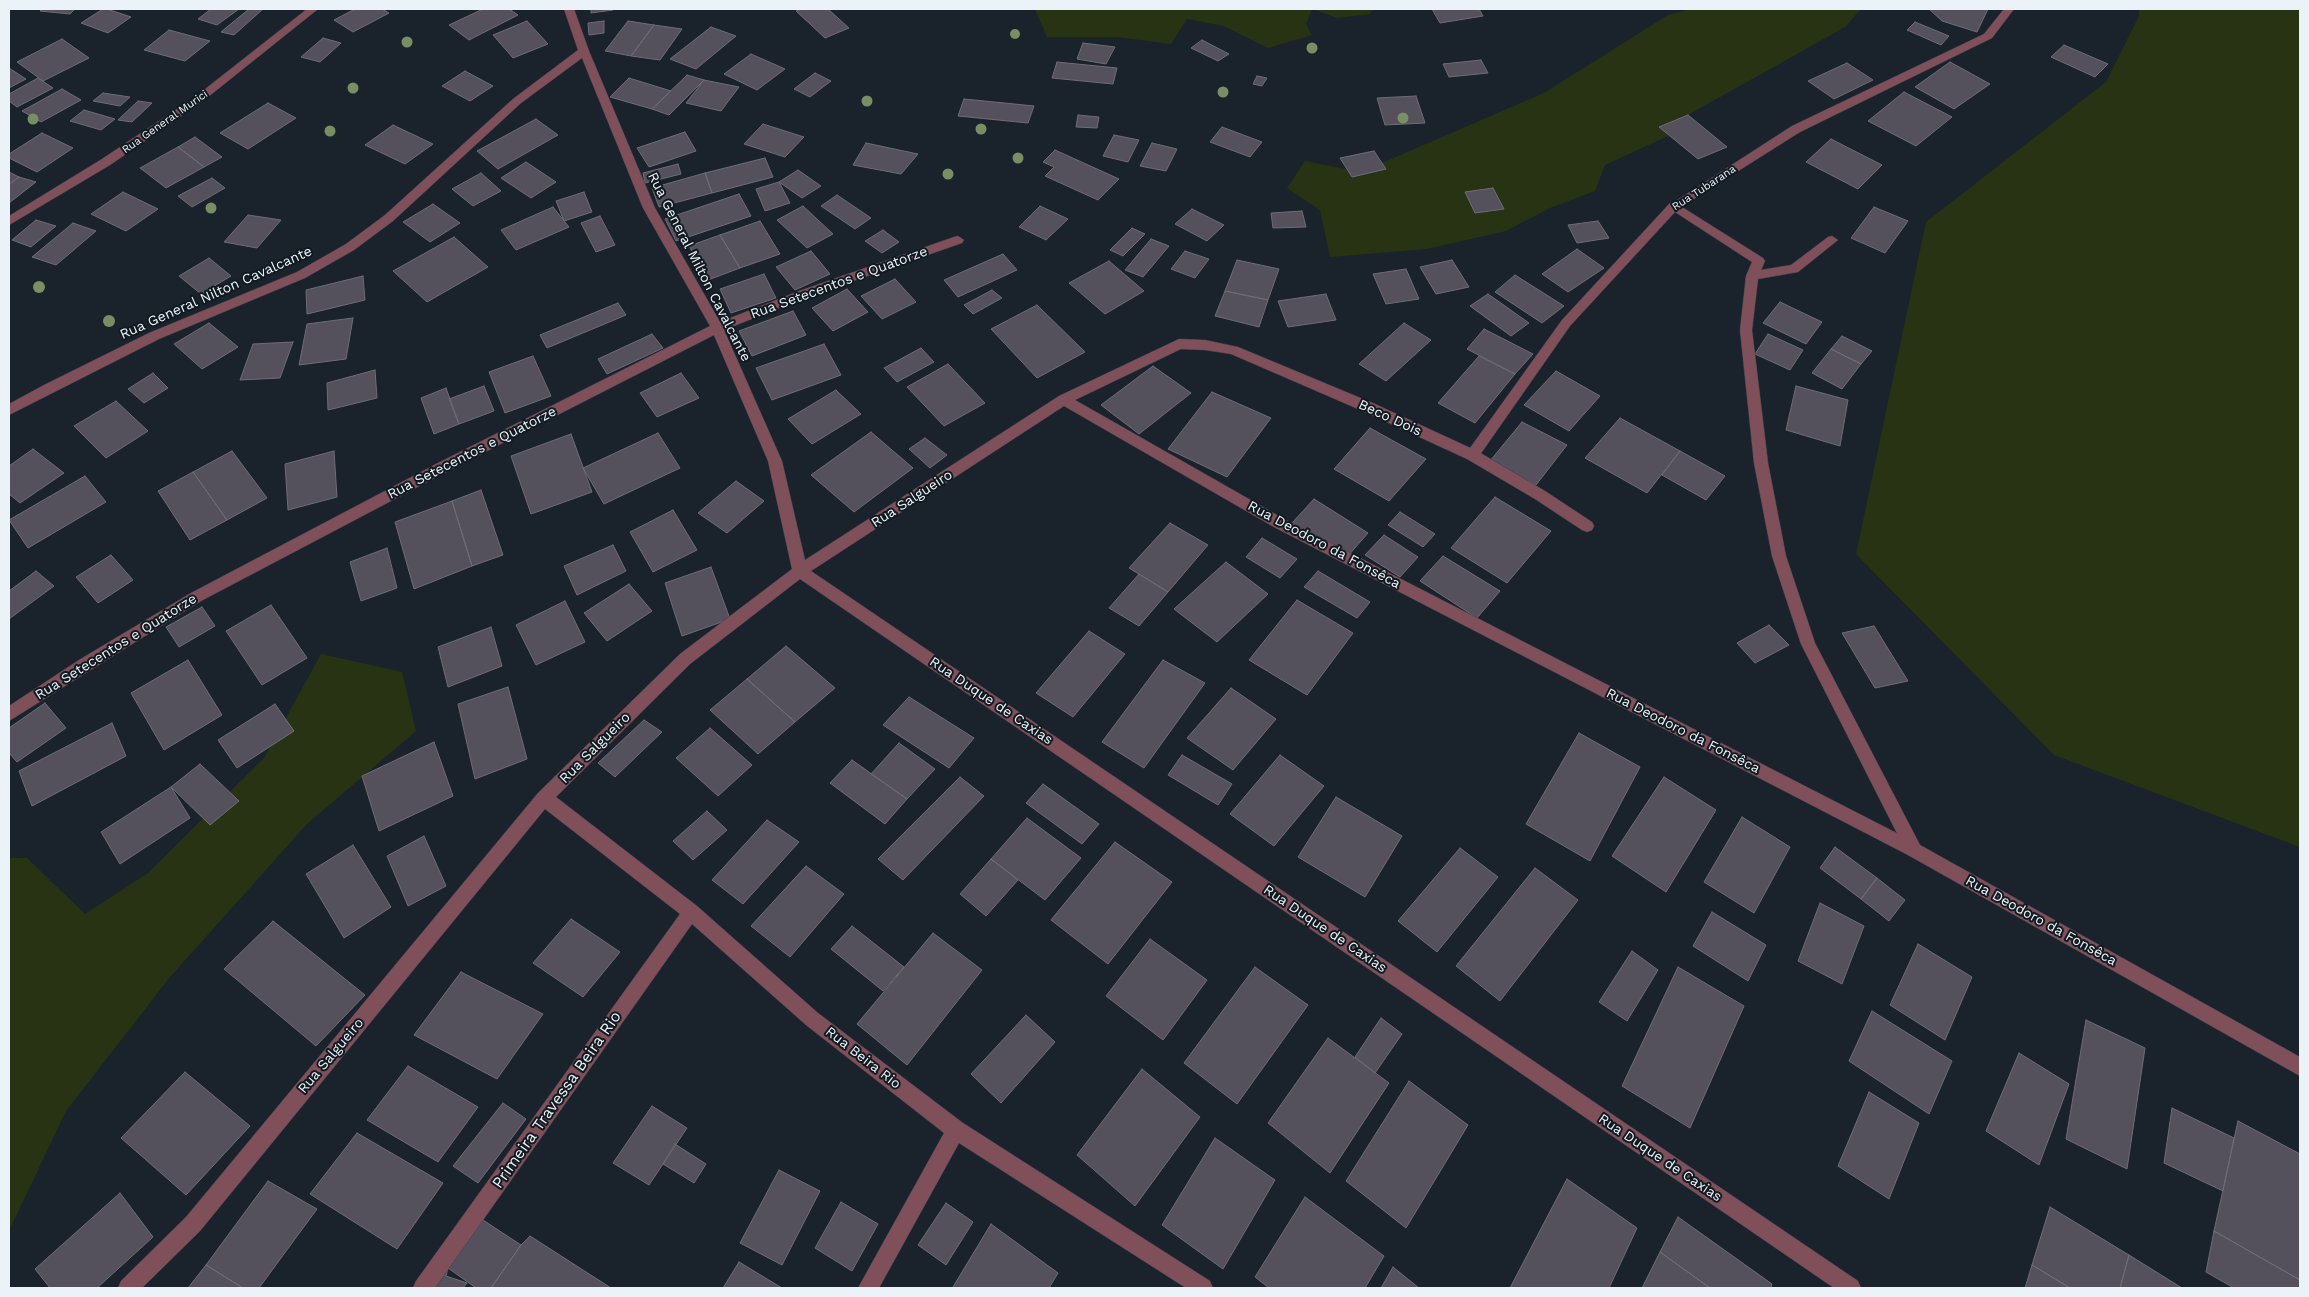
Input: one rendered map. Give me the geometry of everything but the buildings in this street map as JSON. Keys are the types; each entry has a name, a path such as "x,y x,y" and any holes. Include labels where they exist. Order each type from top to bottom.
{"street":[{"name":"Rua General Murici","path":"9,221 106,162 199,99 313,9"},
{"name":"Rua General Milton Cavalcante","path":"569,9 584,51 649,208 717,328 775,460 800,571"},
{"name":"Rua Tubarana","path":"1472,456 1566,323 1674,206 1796,129 1988,36 2009,9"},
{"name":"Rua General Nilton Cavalcante","path":"9,410 154,336 301,275 350,247 389,218 517,101 584,51"},
{"path":"1674,206 1759,261 1752,276 1746,330 1760,462 1779,556 1808,644 1914,850"},
{"name":"Rua Setecentos e Quatorze","path":"9,714 84,665 196,597 435,471 717,328 802,294 958,240"},
{"path":"1752,276 1794,269 1832,240"},
{"name":"Beco Dois","path":"1179,344 1205,345 1232,350 1361,404 1472,456 1540,495 1586,526"},
{"name":"Rua Salgueiro","path":"128,1288 193,1224 544,798 685,659 800,571 1064,400 1179,344"},
{"name":"Rua Deodoro da Fonsêca","path":"1064,400 1288,528 1914,850 2300,1067"},
{"name":"Rua Duque de Caxias","path":"800,571 1851,1288"},
{"name":"Rua Beira Rio","path":"544,798 691,912 812,1018 956,1130 1203,1288"},
{"name":"Primeira Travessa Beira Rio","path":"423,1288 691,912"},
{"path":"868,1288 956,1130"}],"green space":[{"path":"1035,9 1312,9 1306,24 1312,35 1268,48 1224,26 1187,19 1171,44 1117,37 1047,37"},
{"path":"1313,9 1373,9 1370,14 1337,18"},
{"path":"1690,9 1861,9 1845,27 1688,115 1668,136 1605,165 1595,191 1550,208 1506,231 1427,249 1330,257 1320,210 1287,188 1305,161 1361,172 1544,93 1668,15"},
{"path":"2139,9 2300,9 2300,847 2054,755 1856,554 1926,222 2106,82 2139,16"},
{"path":"321,654 402,672 416,731 307,824 170,977 66,1111 9,1231 9,858 27,858 85,914 148,873 264,758"}]}
